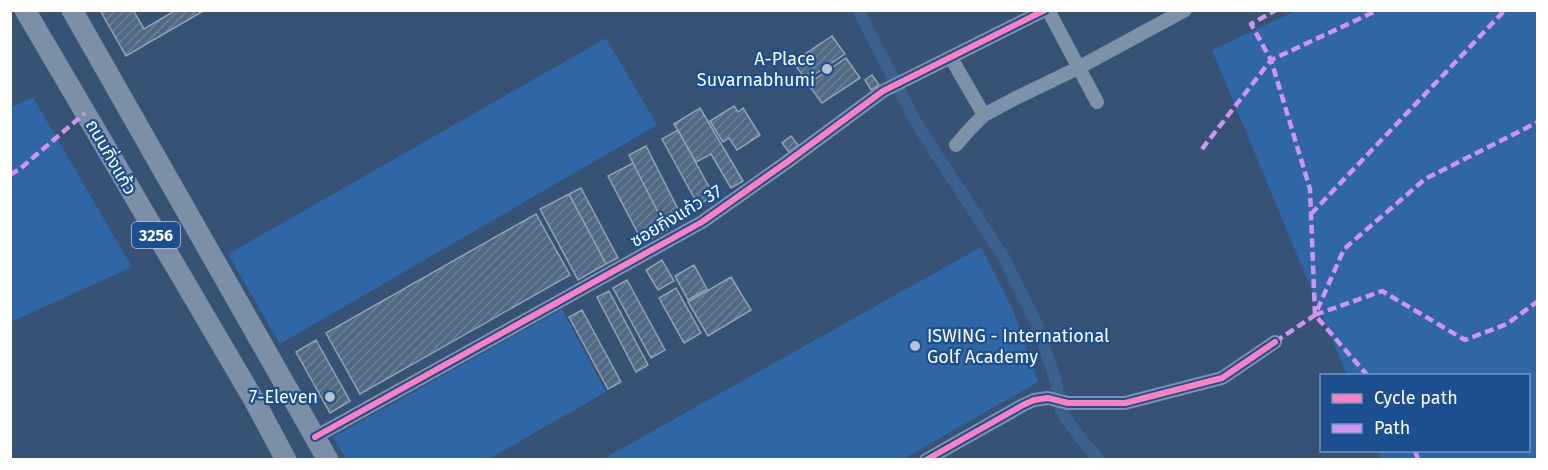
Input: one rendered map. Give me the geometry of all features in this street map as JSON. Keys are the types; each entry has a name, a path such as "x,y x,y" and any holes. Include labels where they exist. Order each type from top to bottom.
{"main road":[{"name":"ถนนกิ่งแก้ว","path":"25,10 254,400 286,459"},
{"name":"3256","path":"72,10 328,459"}],"street":[{"name":"ซอยกิ่งแก้ว 37","path":"315,437 702,222 884,91 1047,10"},
{"path":"1047,10 1097,102"},
{"path":"956,145 984,115 1078,68 1185,10"},
{"path":"951,58 984,115"},
{"path":"926,459 1035,400 1048,399 1068,403 1125,403 1222,378 1275,342"}],"shaded area":[{"path":"1295,11 1537,11 1537,459 1381,459 1378,452 1530,452 1530,374 1347,374 1212,50"},
{"path":"606,38 657,125 280,344 228,254"},
{"path":"33,97 132,267 11,322 11,107"},
{"name":"ISWING - International Golf Academy","path":"981,247 1013,310 1038,382 903,459 603,459"},
{"path":"562,309 606,392 489,459 346,459 333,437"}],"building":[{"path":"100,10 133,10 144,29 176,10 205,10 126,56"},
{"path":"832,36 845,54 806,80 793,62"},
{"path":"846,58 860,78 822,103 808,84"},
{"path":"872,75 879,85 871,90 865,80"},
{"path":"734,106 738,112 743,108 760,135 737,150 729,138 723,142 710,121"},
{"path":"700,108 743,181 731,188 711,154 696,162 674,124"},
{"path":"678,130 714,196 698,205 662,139"},
{"path":"791,136 798,145 789,152 782,143"},
{"path":"646,146 680,213 663,222 629,155"},
{"path":"633,163 667,230 643,243 608,176"},
{"path":"581,188 618,258 606,264 569,194"},
{"path":"569,194 606,264 578,280 540,209"},
{"path":"536,214 570,275 360,394 326,333"},
{"path":"662,260 674,281 658,290 646,270"},
{"path":"694,265 707,289 688,300 675,276"},
{"path":"731,277 751,310 708,336 688,302"},
{"path":"627,280 665,350 651,358 613,288"},
{"path":"676,288 701,333 684,343 659,298"},
{"path":"609,291 648,365 636,372 597,297"},
{"path":"582,310 621,382 608,389 569,317"},
{"path":"316,340 350,401 330,413 296,352"}],"waterway":[{"path":"858,10 918,126 1003,256 1035,320 1056,381 1061,411 1099,460"}],"marked path":[{"path":"1202,149 1271,60 1251,24 1276,10"},
{"path":"1366,374 1315,315 1310,189 1271,60 1378,10"},
{"path":"1311,214 1505,10"},
{"path":"10,175 85,113"},
{"path":"1275,342 1315,315 1344,249 1425,179 1538,122"},
{"path":"1315,315 1382,291 1465,340 1507,324 1538,301"},
{"path":"1416,452 1418,460"}],"cycle path":[{"path":"315,437 702,222 883,91 1045,10"},
{"path":"926,460 1034,400 1048,398 1068,403 1125,403 1222,378 1275,342"}],"place":[{"name":"A-Place Suvarnabhumi","path":"827,69"},
{"name":"ISWING - International Golf Academy","path":"915,346"},
{"name":"7-Eleven","path":"330,397"}]}
